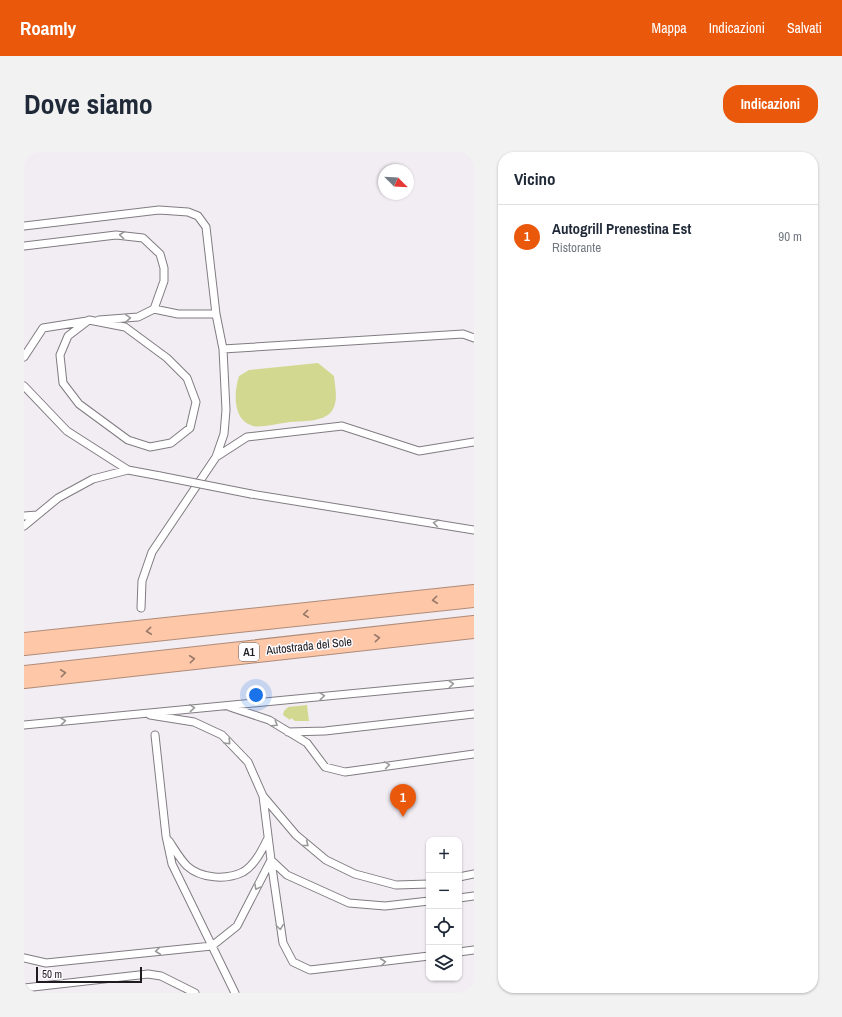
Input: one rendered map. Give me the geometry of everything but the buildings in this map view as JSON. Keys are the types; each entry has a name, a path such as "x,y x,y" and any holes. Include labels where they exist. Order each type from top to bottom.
{"highway":[{"path":"24,644 474,596"},
{"name":"Autostrada del Sole","path":"24,677 474,627"}],"lane":[{"path":"24,226 159,210 188,212 198,216 206,227 216,314 223,349 226,410 224,434 216,457 152,552 142,581 141,608"},
{"path":"24,246 116,235 143,238 160,254 164,268 164,281 154,309"},
{"path":"24,357 43,328 89,320 138,317 154,309 178,314 216,314"},
{"path":"89,320 125,327 166,358 187,378 196,402 190,428 171,443 150,447 128,440 80,404 62,383 60,355 68,336 89,320"},
{"path":"223,349 463,334 474,338"},
{"path":"24,386 66,431 128,470 251,494 474,530"},
{"path":"216,457 247,437 342,426 419,451 474,442"},
{"path":"24,526 58,498 93,479 128,470"},
{"path":"24,516 37,515"},
{"path":"24,725 474,682"},
{"path":"226,705 270,720 307,743 326,767 345,772 474,754"},
{"path":"140,713 194,722 222,735 248,762 263,796 296,835 326,860 355,874 396,885 426,884"},
{"path":"288,732 325,731 474,714"},
{"path":"155,735 166,836 172,864 234,993"},
{"path":"263,796 283,943 293,962 310,970 426,956"},
{"path":"166,836 188,867 207,876 224,877 243,872 258,858 268,838"},
{"path":"24,958 46,963 212,946 237,926 271,860"},
{"path":"271,860 287,875 349,904 385,906 426,901"},
{"path":"462,876 474,874"},
{"path":"462,898 474,896"},
{"path":"462,952 474,950"},
{"path":"24,988 148,974 161,976 195,993"}],"green space":[{"path":"318,363 334,376 336,394 335,404 331,412 323,418 253,426 246,423 241,418 236,405 236,390 239,376 249,370"},
{"path":"307,705 309,721 295,721 291,718 290,720 283,715 284,711 288,707"}],"place":[{"name":"Autogrill Prenestina Est","path":"403,817"}]}
